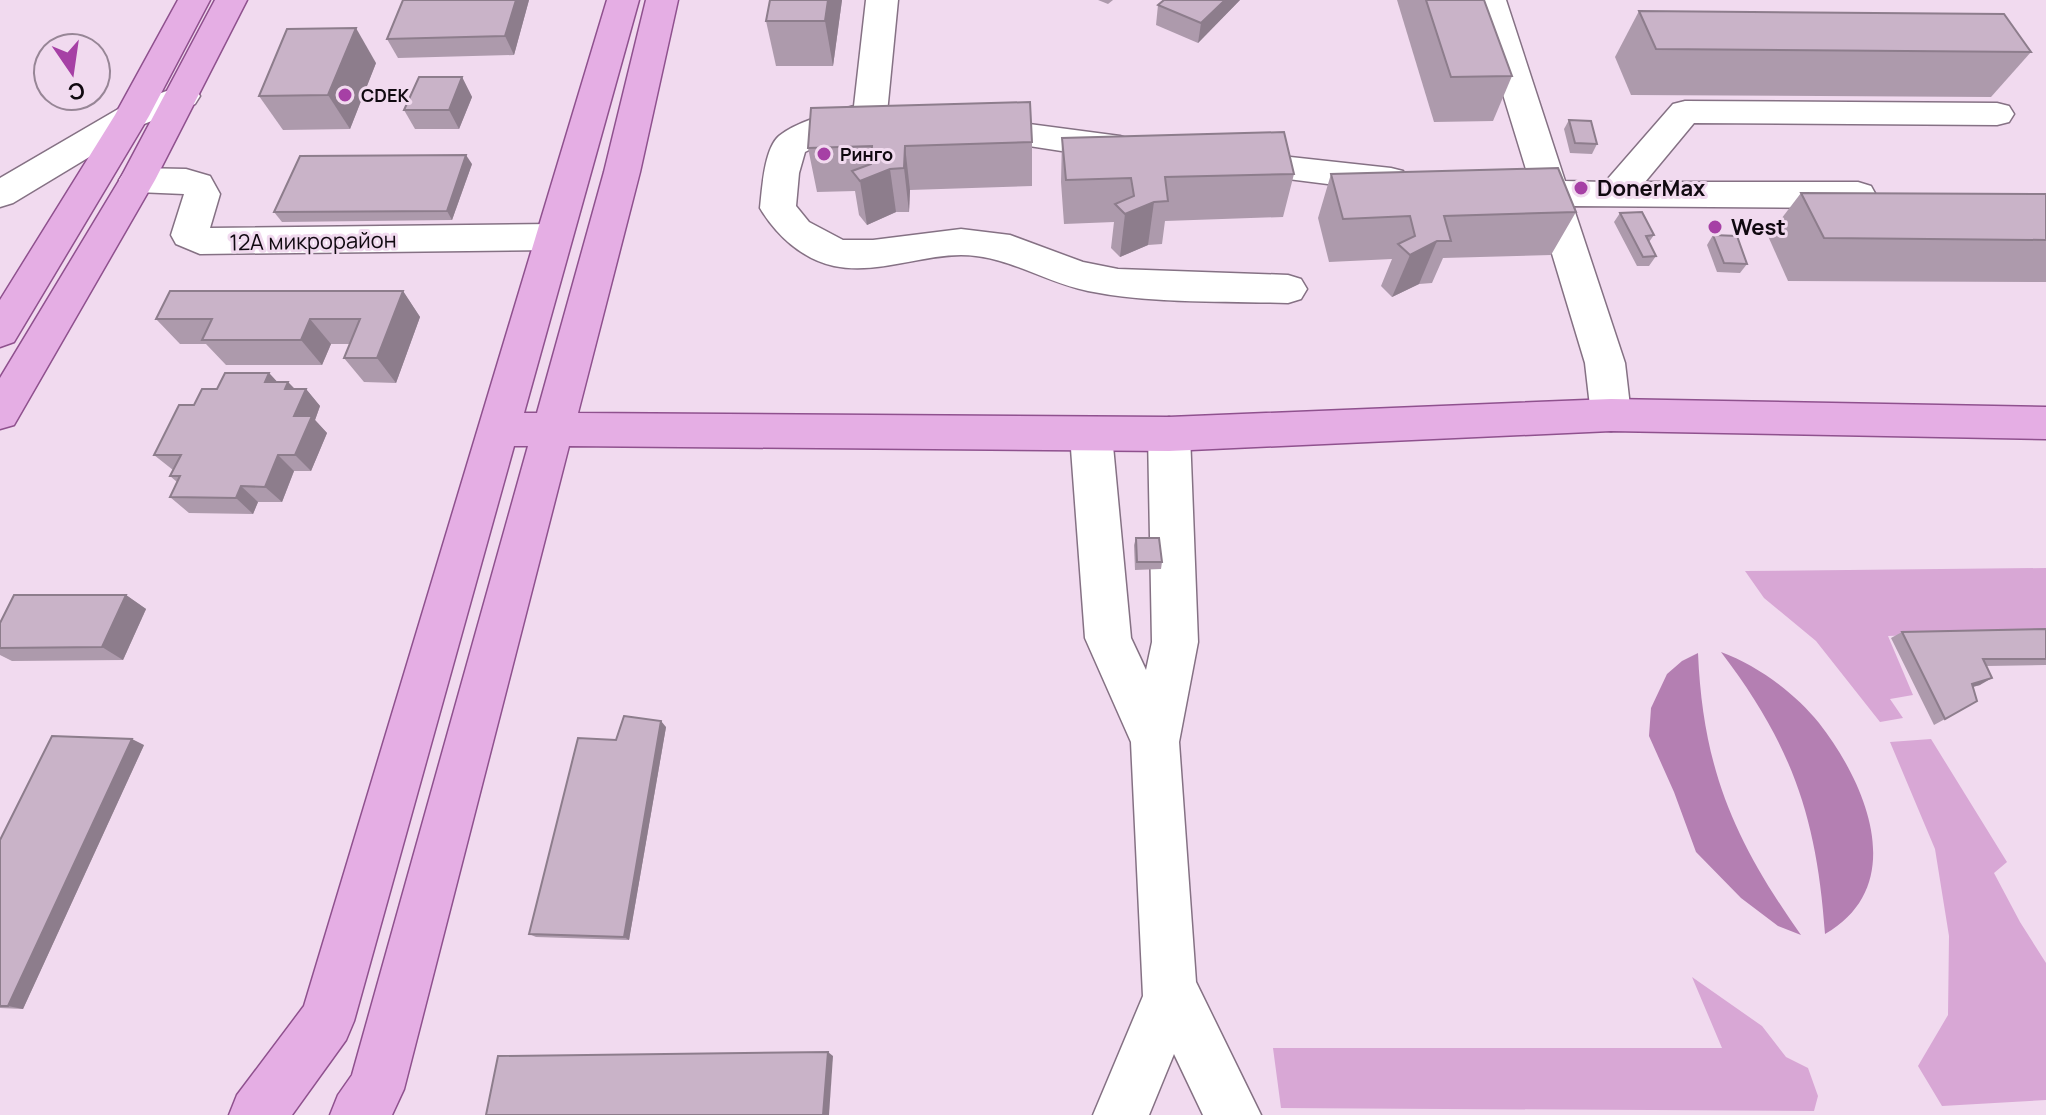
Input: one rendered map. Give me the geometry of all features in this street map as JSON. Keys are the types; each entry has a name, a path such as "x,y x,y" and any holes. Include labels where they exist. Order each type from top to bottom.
{"main road":[{"path":"0,332 132,116 194,0"},
{"path":"0,413 137,180 231,0"},
{"path":"257,1115 327,1021 623,0"},
{"path":"358,1115 376,1089 622,172 662,0"},
{"path":"497,429 1091,435 1611,415 2046,423"}],"street":[{"path":"882,0 885,115 833,124 790,145 781,173 778,208 796,231 837,253 873,253 961,242 1010,248 1077,275 1118,283 1288,289"},
{"path":"1490,0 1605,363 1611,415"},
{"path":"0,194 132,116 183,96"},
{"path":"1614,195 1685,112 1997,114"},
{"path":"945,124 1158,154"},
{"path":"1201,159 1431,183"},
{"name":"12А микрорайон","path":"137,180 186,181 197,185 202,194 189,235 200,241 552,237"},
{"path":"1476,188 1552,194 1886,195"},
{"path":"1121,1115 1170,996 1155,742 1175,642 1169,434"},
{"path":"1091,435 1108,638 1155,742"},
{"path":"1170,987 1233,1115"}],"shaded area":[{"path":"2046,568 2046,630 1888,636 1913,695 1890,699 1903,718 1880,722 1816,641 1764,598 1745,571"},
{"path":"1721,652 1762,672 1809,712 1836,747 1864,803 1872,833 1873,862 1867,889 1851,913 1825,934 1815,854 1797,784 1766,719"},
{"path":"1698,653 1707,733 1726,802 1757,867 1801,935 1778,926 1741,898 1696,852 1649,736 1651,708 1667,674"},
{"path":"1931,739 2007,862 1994,873 2046,963 2046,1100 1942,1106 1918,1066 1948,1015 1949,936 1935,849 1890,742"},
{"path":"1692,977 1762,1026 1786,1057 1808,1068 1818,1096 1814,1111 1281,1108 1273,1048 1722,1048"}],"building":[{"path":"403,0 516,0 505,36 387,39"},
{"path":"770,0 828,0 825,21 766,21"},
{"path":"1164,0 1225,0 1201,23 1158,5"},
{"path":"1426,0 1484,0 1512,76 1451,77"},
{"path":"1639,11 2004,14 2031,52 1656,49"},
{"path":"356,28 328,95 259,96 287,29"},
{"path":"419,77 462,77 449,110 404,110"},
{"path":"1030,102 1032,142 905,146 904,168 890,169 860,181 852,171 871,164 872,146 808,148 811,108"},
{"path":"1569,120 1591,121 1597,144 1575,143"},
{"path":"1284,132 1294,174 1165,177 1168,201 1154,202 1125,214 1115,204 1134,196 1131,178 1066,180 1062,138"},
{"path":"466,155 447,211 274,212 300,156"},
{"path":"1558,168 1576,212 1444,216 1451,241 1437,241 1410,255 1398,244 1415,236 1410,216 1343,219 1331,174"},
{"path":"1801,193 2046,194 2046,240 1824,238"},
{"path":"1642,212 1654,235 1646,236 1656,256 1643,257 1620,213"},
{"path":"1713,235 1737,236 1747,264 1724,263"},
{"path":"170,291 403,291 377,358 344,358 360,319 310,319 301,340 202,340 212,319 156,319"},
{"path":"225,373 269,373 265,382 288,382 285,389 306,389 294,416 312,416 295,455 278,455 265,487 241,486 236,498 170,497 180,476 170,476 181,455 154,455 179,405 194,405 202,389 217,389"},
{"path":"1136,538 1159,538 1162,562 1137,562"},
{"path":"14,595 126,595 102,647 0,648 0,623"},
{"path":"2046,629 2046,659 1983,659 1992,678 1972,684 1977,701 1945,719 1902,632"},
{"path":"624,716 661,721 624,937 529,934 578,738 616,740"},
{"path":"52,736 132,739 8,1006 0,1006 0,840"},
{"path":"828,1052 823,1115 486,1115 498,1056"}],"place":[{"name":"CDEK","path":"345,95"},
{"name":"Ринго","path":"824,154"},
{"name":"DonerMax","path":"1581,188"},
{"name":"West","path":"1715,227"}]}
